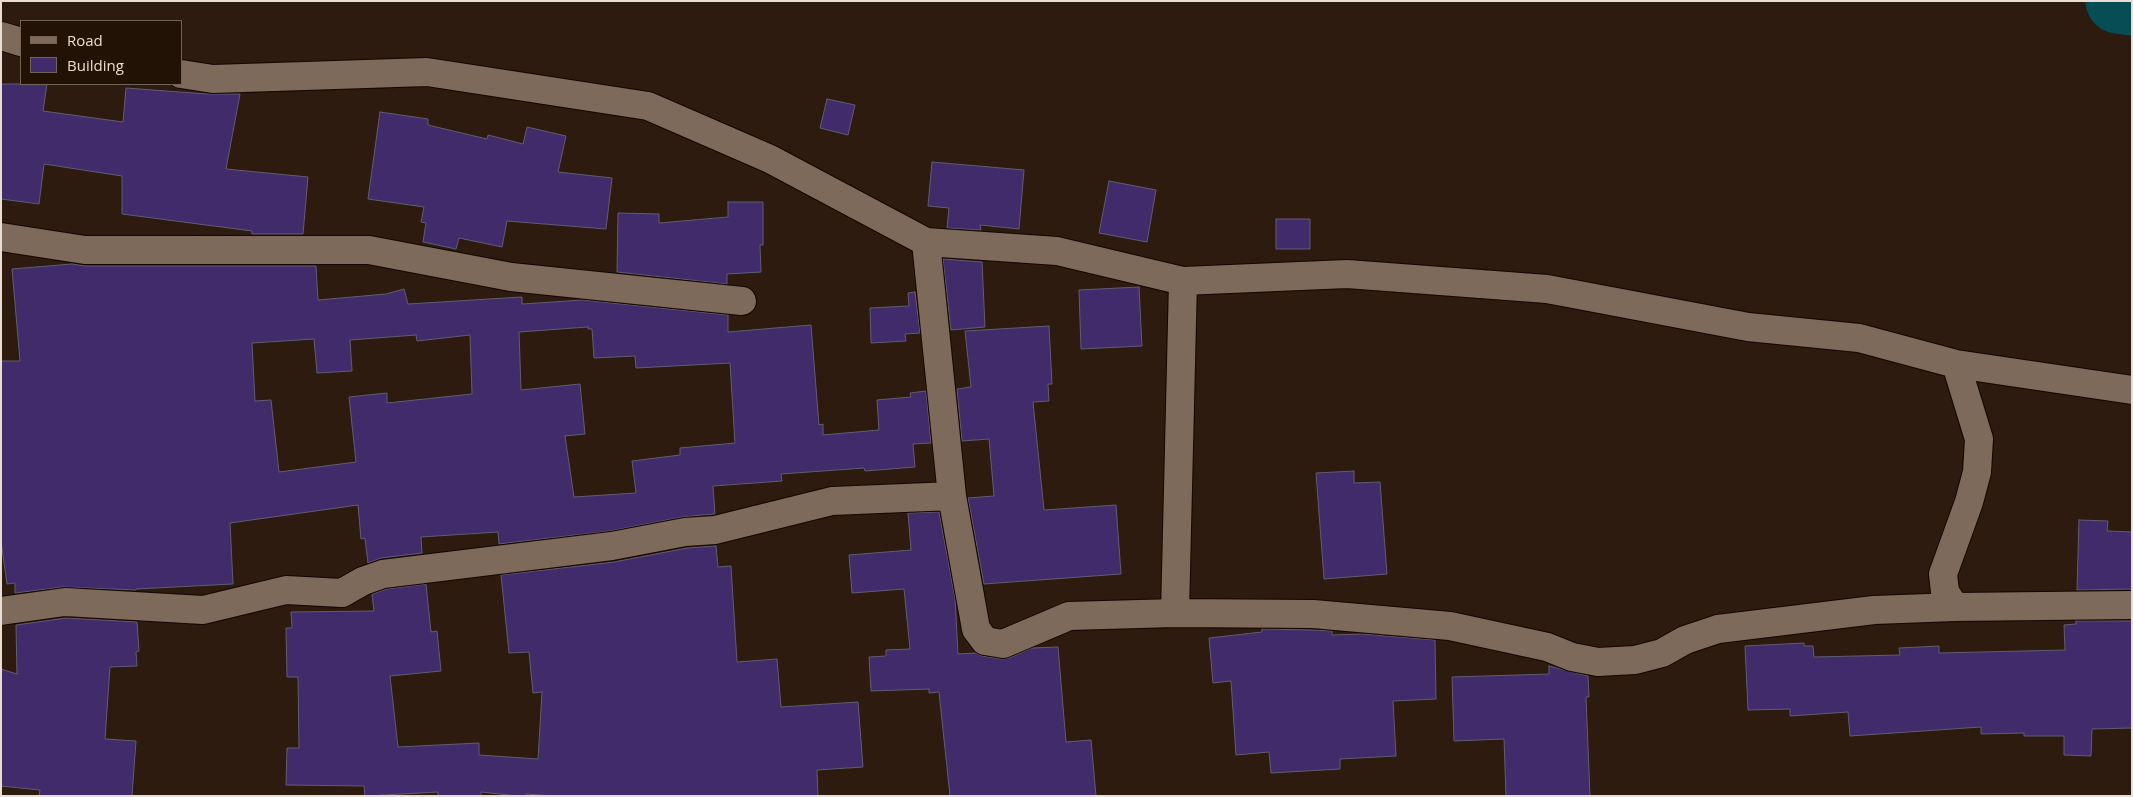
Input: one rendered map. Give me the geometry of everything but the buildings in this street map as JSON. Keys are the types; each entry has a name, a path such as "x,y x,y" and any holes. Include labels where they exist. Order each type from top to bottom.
{"street":[{"path":"1,36 20,42"},
{"path":"182,74 213,79 427,72 648,106 770,159 926,242 1057,252 1183,281 1347,274 1547,288 1748,327 1859,338 1956,364 2132,390"},
{"path":"1,237 85,250 369,250 511,277 742,302"},
{"path":"926,242 952,496 976,629 985,641 1003,644 1069,616 1175,613 1313,614 1450,626 1547,647 1572,657 1598,662 1635,660 1662,653 1685,640 1718,629 1874,610 1955,607 2132,606"},
{"path":"1175,613 1183,281"},
{"path":"1955,607 1945,592 1943,574 1977,472 1979,439 1956,364"},
{"path":"1,611 64,602 203,610 286,590 342,593 363,581 383,574 612,546 685,532 715,530 832,501 952,496"}],"waterway":[{"path":"2118,1 2132,3"}]}
